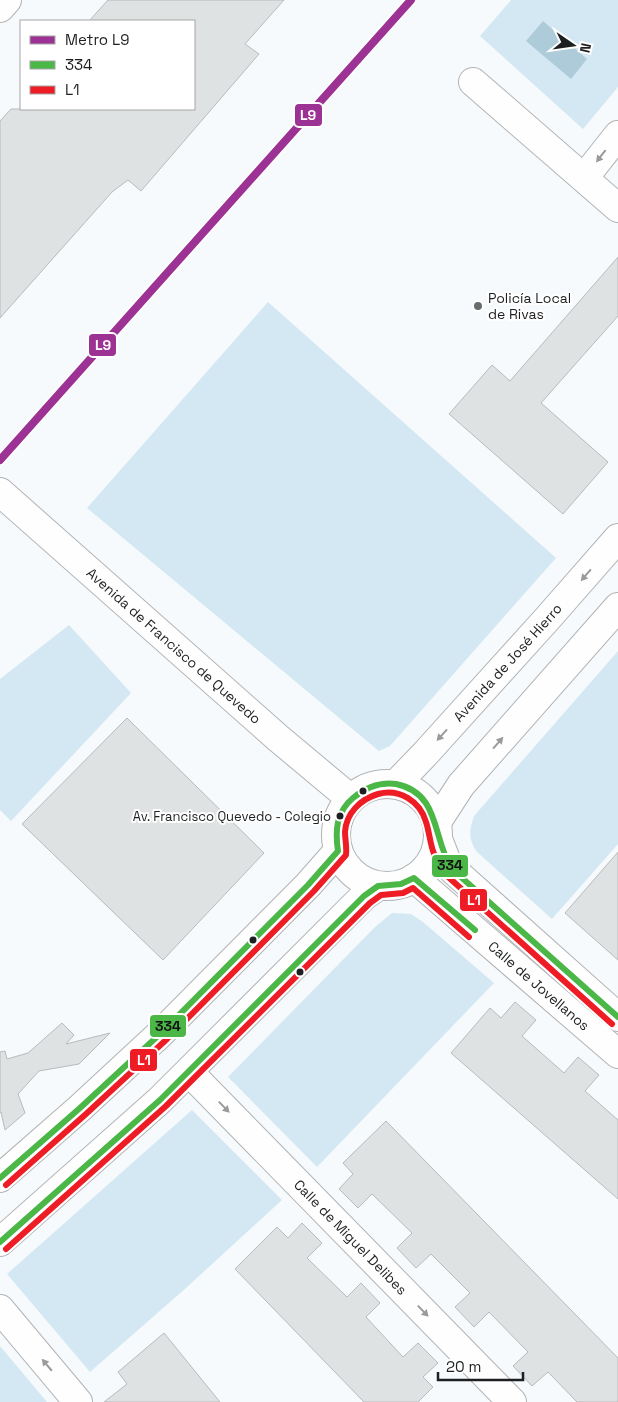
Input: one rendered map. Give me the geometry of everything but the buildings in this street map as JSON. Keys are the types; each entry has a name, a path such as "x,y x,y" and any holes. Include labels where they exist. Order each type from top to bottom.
{"street":[{"path":"0,8 7,0"},
{"path":"473,82 618,208"},
{"path":"584,178 618,135"},
{"name":"Avenida de Francisco de Quevedo","path":"0,492 278,738 351,799"},
{"name":"Avenida de José Hierro","path":"396,784 515,655 618,538"},
{"path":"437,831 431,810 423,799 413,790 396,784 382,784 365,789 351,799 343,808 338,819 336,831 338,851 341,858 361,879 378,886 401,884 414,878 426,868 434,854 437,831 461,785 618,607"},
{"name":"Calle de Jovellanos","path":"437,831 447,862 452,869 618,1016"},
{"path":"0,1178 87,1102 161,1033 308,885 338,851"},
{"name":"Calle de Jovellanos","path":"414,878 618,1054"},
{"path":"0,1242 189,1072 364,896 378,886"},
{"name":"Calle de Miguel Delibes","path":"189,1072 512,1402"},
{"path":"0,1309 78,1402"}],"shaded area":[{"path":"511,0 618,0 618,87 583,129 480,36"},
{"path":"543,21 587,59 571,79 526,41"},
{"path":"268,302 556,558 390,746 379,751 87,508"},
{"path":"69,625 131,693 11,821 0,810 0,679"},
{"path":"618,651 618,844 552,919 477,852 471,839 471,826 474,816"},
{"path":"392,913 411,914 423,922 494,983 317,1167 228,1077 375,927"},
{"path":"192,1110 282,1200 90,1372 7,1274"},
{"path":"0,1346 47,1402 0,1402"}],"metro line":[{"name":"L9","path":"0,460 411,0"}],"transit line":[{"name":"334","path":"0,1178 80,1108 161,1033 308,885 338,851 338,822 347,803 358,794 379,785 396,784 411,789 421,797 428,807 452,869 618,1017"},
{"name":"L1","path":"6,1185 167,1039 314,891 346,855 345,832 351,813 360,803 378,794 394,793 414,802 423,815 434,854 446,875 612,1024"},
{"name":"334","path":"0,1242 160,1100 364,896 378,886 401,884 414,878 475,930"},
{"name":"L1","path":"6,1249 166,1106 370,903 381,895 403,893 413,888 469,937"}],"place":[{"name":"Policía Local de Rivas","path":"478,306"},
{"name":"Av. Francisco Quevedo - Colegio","path":"340,816"}]}
